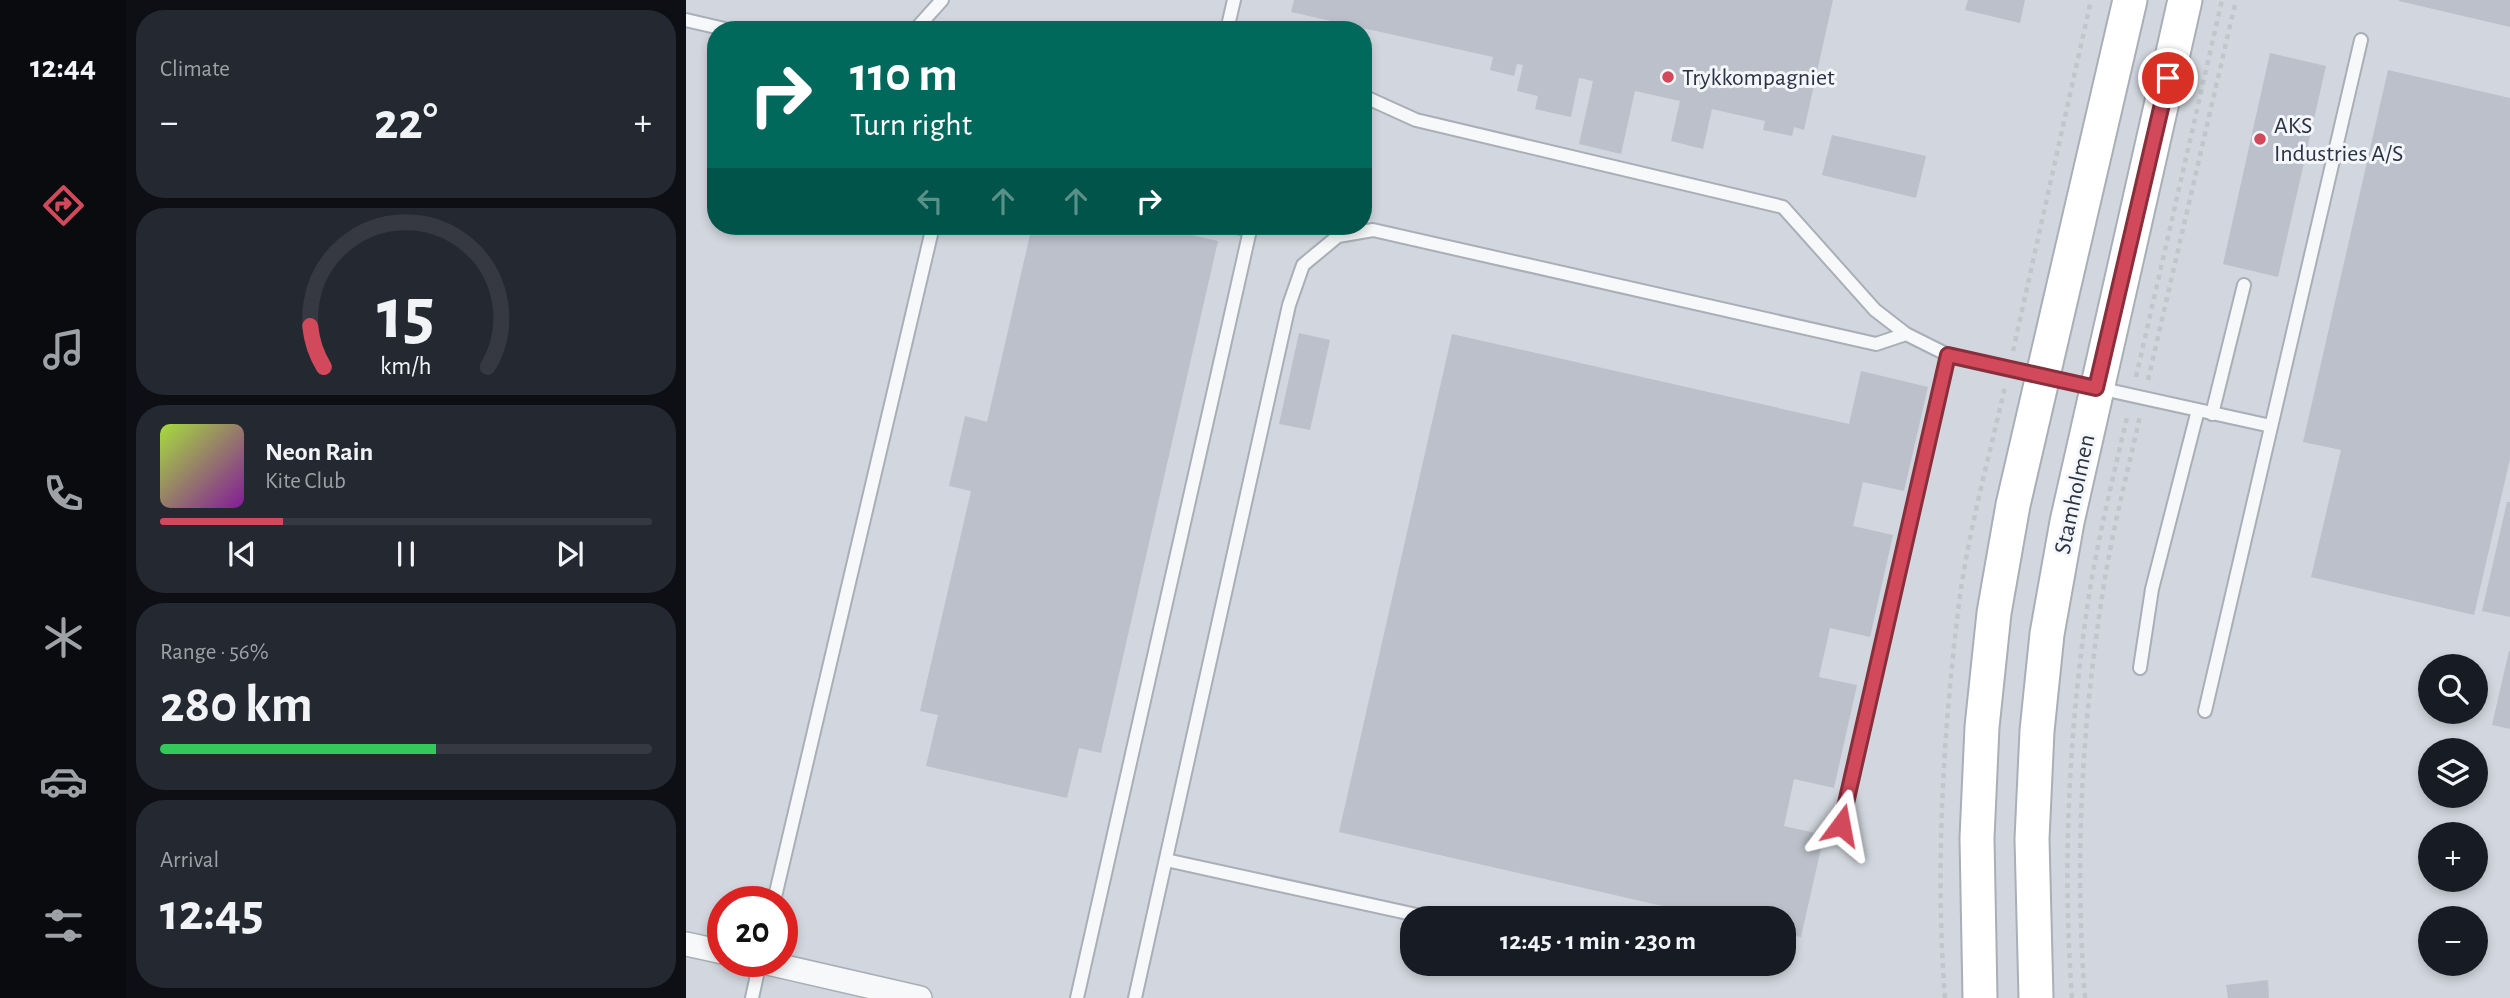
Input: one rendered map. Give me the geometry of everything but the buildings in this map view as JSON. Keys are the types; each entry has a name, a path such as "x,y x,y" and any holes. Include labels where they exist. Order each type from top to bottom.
{"street":[{"path":"1980,998 1977,838 1982,727 1994,613 2011,519 2130,0"},
{"name":"Stamholmen","path":"2036,998 2032,839 2037,731 2047,635 2062,547 2096,388 2185,0"},
{"path":"686,944 707,949"},
{"path":"798,970 920,998"}],"lane":[{"path":"923,21 942,0"},
{"path":"1229,21 1234,0"},
{"path":"686,20 707,25"},
{"path":"2205,711 2361,40"},
{"path":"1372,100 1416,120 1783,207 1875,310 1906,334 1948,355 2271,426"},
{"path":"1372,230 1877,344 1906,334"},
{"path":"778,886 931,235"},
{"path":"1077,998 1249,235"},
{"path":"1135,998 1289,305 1303,265 1338,236 1344,235"},
{"path":"2212,414 2244,285"},
{"path":"1841,825 1948,355"},
{"path":"2140,668 2152,589 2198,410"},
{"path":"1166,860 1400,911"},
{"path":"752,998 757,977"}],"path":[{"path":"2085,998 2080,930 2081,799 2092,662 2138,397 2222,0"},
{"path":"2072,998 2067,889 2070,785 2077,686 2092,579 2110,486 2138,397 2236,0"}],"shaded area":[{"path":"686,0 2510,0 2510,998 686,998"}],"place":[{"name":"Trykkompagniet","path":"1668,77"},
{"name":"AKS Industries A/S","path":"2260,139"}],"route":[{"path":"1841,825 1948,355 2096,388 2168,78"}]}
